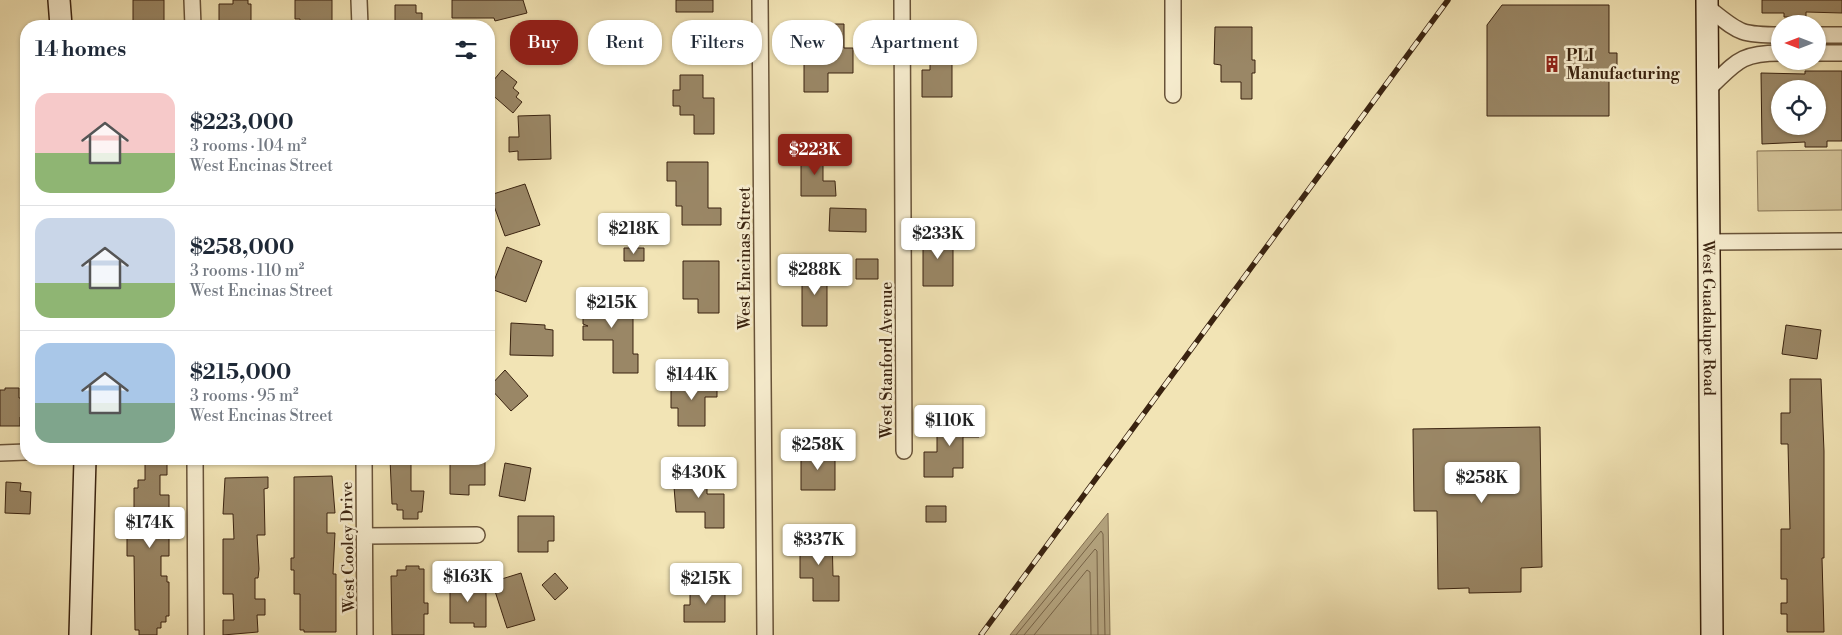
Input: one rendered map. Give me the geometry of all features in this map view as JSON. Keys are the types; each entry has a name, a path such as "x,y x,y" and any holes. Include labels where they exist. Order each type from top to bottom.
{"main road":[{"path":"59,0 61,20"},
{"name":"West Guadalupe Road","path":"1707,4 1712,635"},
{"path":"80,635 85,465"}],"street":[{"path":"192,0 192,20"},
{"path":"360,0 360,20"},
{"name":"West Encinas Street","path":"760,0 765,635"},
{"name":"West Stanford Avenue","path":"902,0 904,450"},
{"path":"1173,0 1173,95"},
{"path":"1707,4 1739,32 1750,35 1771,35"},
{"path":"1826,35 1842,35"},
{"path":"1708,89 1740,60 1750,54 1771,53"},
{"path":"1826,53 1842,53"},
{"path":"1708,242 1842,241"},
{"path":"0,452 20,452"},
{"path":"195,465 196,635"},
{"name":"West Cooley Drive","path":"364,465 365,635"},
{"path":"364,536 477,535"}],"shaded area":[{"path":"1842,150 1842,210 1758,211 1757,151"}],"water":[{"path":"1108,513 1110,635 1010,635"}],"building":[{"path":"133,0 164,0 164,20 133,20"},
{"path":"233,0 248,0 248,4 251,4 251,20 219,20 219,4 233,4"},
{"path":"295,0 332,0 332,20 295,19"},
{"path":"452,0 523,0 527,13 495,21 494,18 452,18"},
{"path":"676,0 713,0 713,12 676,12"},
{"path":"1762,0 1842,0 1842,13 1806,12 1806,15 1784,15 1784,13 1762,13"},
{"path":"395,5 416,5 416,13 422,13 422,20 395,20"},
{"name":"PLI Manufacturing","path":"1502,5 1609,5 1609,53 1617,53 1617,75 1609,75 1609,116 1487,116 1487,25"},
{"path":"844,24 844,48 853,48 853,73 828,73 828,92 804,92 804,65 843,65"},
{"path":"1215,27 1252,27 1252,60 1255,60 1255,73 1252,73 1252,99 1241,99 1241,82 1221,82 1221,65 1214,64"},
{"path":"930,65 952,65 952,97 922,97 922,70 930,70"},
{"path":"502,70 517,82 513,88 519,93 516,97 522,102 513,113 495,97 495,79"},
{"path":"1805,71 1842,71 1842,141 1827,141 1827,147 1805,147 1805,142 1762,144 1761,73 1805,74"},
{"path":"680,75 703,75 703,98 714,98 714,134 694,134 694,115 680,115 680,106 673,106 673,90 680,90"},
{"path":"550,115 551,159 518,160 518,151 509,152 509,137 519,137 518,116"},
{"path":"823,150 823,181 835,181 836,196 801,196 801,151"},
{"path":"667,162 708,162 708,208 721,208 721,225 682,225 682,206 676,206 676,181 667,181"},
{"path":"525,184 540,225 505,236 495,209 495,193"},
{"path":"830,208 866,209 866,232 829,231"},
{"path":"923,234 953,234 953,286 923,286"},
{"path":"507,247 542,261 526,302 495,290 495,278"},
{"path":"624,248 644,248 644,261 624,261"},
{"path":"856,259 878,259 878,279 856,279"},
{"path":"683,261 719,261 719,313 698,313 698,299 683,299"},
{"path":"805,264 827,264 827,326 802,326 802,274 805,274"},
{"path":"583,298 633,298 633,354 638,354 638,373 613,373 613,340 583,340 583,326 588,326 583,324"},
{"path":"511,323 545,325 545,329 553,330 553,356 510,355"},
{"path":"1786,325 1821,330 1817,359 1782,354"},
{"path":"505,370 528,396 511,411 495,394 495,381"},
{"path":"1790,379 1821,379 1824,451 1824,558 1822,558 1824,632 1787,632 1787,614 1781,614 1781,603 1787,603 1787,579 1781,579 1781,529 1790,529 1788,444 1781,444 1781,413 1790,413"},
{"path":"679,380 717,380 717,397 705,397 705,426 678,426 678,408 671,408 671,385 679,385"},
{"path":"5,388 19,388 20,426 0,426 0,390 5,390"},
{"path":"937,419 979,419 979,437 963,437 963,468 953,468 953,477 924,477 924,452 937,452"},
{"path":"1540,427 1542,567 1521,568 1521,592 1469,593 1469,588 1438,589 1437,511 1414,511 1413,429"},
{"path":"801,452 835,452 835,490 801,490"},
{"path":"505,463 531,468 525,501 499,496"},
{"path":"145,465 167,465 167,475 160,475 160,495 169,495 169,556 161,556 161,576 167,576 167,582 169,582 169,616 166,616 166,622 161,622 161,628 157,628 157,635 139,635 139,630 135,630 134,556 127,556 127,532 123,532 123,521 134,521 134,488 138,488 138,480 145,480"},
{"path":"390,465 411,465 411,491 424,491 422,512 418,512 418,519 403,519 403,510 397,510 397,504 392,504"},
{"path":"450,465 485,465 485,485 469,485 469,495 450,494"},
{"path":"673,474 707,474 707,494 724,494 724,528 705,528 705,512 676,512"},
{"path":"332,476 335,513 327,513 327,533 335,533 333,574 336,574 336,632 304,632 304,630 300,630 300,594 294,594 294,570 291,570 291,558 294,558 294,477"},
{"path":"268,477 268,488 264,489 265,535 257,535 259,569 258,578 255,578 255,599 265,599 265,615 257,615 258,632 223,635 223,620 234,620 233,594 223,594 223,539 234,539 233,514 223,514 225,478"},
{"path":"6,482 21,483 20,491 31,492 30,514 5,513"},
{"path":"926,506 946,506 946,522 926,522"},
{"path":"518,516 554,516 554,541 548,541 548,552 518,552"},
{"path":"800,534 832,534 833,576 839,576 839,601 813,601 813,578 800,578"},
{"path":"406,566 419,566 419,569 424,569 424,603 428,603 428,614 424,614 424,635 392,635 391,576 397,576 397,570 406,570"},
{"path":"521,573 535,620 507,628 492,582"},
{"path":"555,573 568,588 555,600 542,585"},
{"path":"450,582 486,582 486,627 474,627 474,623 450,623"},
{"path":"690,587 725,587 725,622 684,622 684,605 690,605"}],"railway":[{"path":"981,635 1448,0"}],"place":[{"name":"PLI Manufacturing","path":"1552,64"}]}
